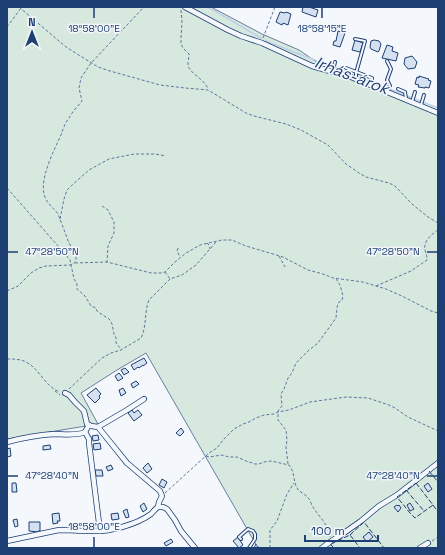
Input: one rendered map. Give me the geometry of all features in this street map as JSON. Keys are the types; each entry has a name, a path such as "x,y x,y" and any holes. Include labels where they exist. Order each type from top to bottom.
{"street":[{"path":"185,7 228,30 262,43 312,66 372,83 388,92 406,99 413,99 438,112"},
{"path":"7,541 59,530 100,531 116,529 141,520 151,514 158,507 162,493 127,463 98,428 89,425 84,411 69,395 65,393"},
{"path":"98,428 144,399"},
{"path":"7,442 53,434 79,434 85,432 89,425"},
{"path":"85,432 90,443 100,531"},
{"path":"322,548 356,525 379,506 397,495 438,463"},
{"path":"158,507 167,509 181,531 195,548"},
{"path":"420,548 428,543"}],"lane":[{"path":"355,39 365,42 356,73 356,79"},
{"path":"387,61 390,69 387,80 390,86 388,92"},
{"path":"335,62 335,72"},
{"path":"346,68 372,78 372,83"},
{"path":"398,89 406,92 406,99"},
{"path":"413,99 415,92"},
{"path":"422,103 424,95"},
{"path":"241,539 239,537 248,530 253,531 255,534 255,539 249,548"}],"path":[{"path":"19,7 66,47 98,67 160,85 208,90 246,113 286,124 301,130 328,145 346,164 359,173 366,177 389,182 395,186 412,204 438,223"},
{"path":"75,263 76,255 69,243 60,219 46,199 43,188 50,159 68,118 82,101 79,88 81,78 91,63 144,7"},
{"path":"180,7 182,22 181,44 189,54 189,69 206,84 208,90"},
{"path":"262,43 275,7"},
{"path":"7,27 21,8"},
{"path":"60,219 64,199 68,190 89,170 109,159 134,154 155,154 166,156"},
{"path":"7,188 70,260 77,289 85,296 91,306 96,308 110,320 116,337 116,343 121,350"},
{"path":"102,206 108,210 115,227 108,246 107,262"},
{"path":"376,286 411,271 428,260 425,244 432,234 438,230"},
{"path":"7,291 18,286 31,273 46,266 107,262 151,273 164,272 194,248 206,243 232,240 279,256 304,268 335,278 363,282 386,289 438,313"},
{"path":"7,359 16,359 27,362 55,390 65,393 102,358 121,350 141,338 149,300 170,279 180,276 200,261 216,241"},
{"path":"206,243 210,249"},
{"path":"178,248 180,258"},
{"path":"279,256 285,267"},
{"path":"164,272 170,279"},
{"path":"329,544 330,534 328,528 309,499 300,492 294,482 292,468 288,464 286,430 279,422 278,412 282,406 281,393 296,362 319,342 336,318 338,303 342,300 343,296 339,284 335,278"},
{"path":"162,496 211,451 218,447 222,440 234,429 264,415 274,414 313,402 344,397 364,398 389,405 408,417 438,431"},
{"path":"212,455 214,450"},
{"path":"205,457 222,455 237,457 257,464 271,461 288,464"},
{"path":"270,548 270,530 277,521 287,494 294,482"},
{"path":"428,543 438,537"}],"shaded area":[{"path":"7,7 211,7 262,34 299,50 324,67 438,113 438,548 258,548 146,353 81,393 98,424 7,439"}],"building":[{"path":"303,7 318,10 316,17 302,12"},
{"path":"280,12 291,14 288,25 283,23 282,25 276,22"},
{"path":"338,31 345,33 340,47 333,45 334,41 336,41"},
{"path":"355,40 363,43 360,52 352,50"},
{"path":"371,41 379,41 381,44 378,52 370,47"},
{"path":"387,45 393,47 392,51 398,53 396,61 382,58"},
{"path":"412,56 417,62 415,68 408,69 404,64 405,58"},
{"path":"419,76 431,81 429,88 418,87 419,85 415,84 417,77 419,78"},
{"path":"144,358 147,363 134,370 131,365"},
{"path":"125,368 129,372 124,375 121,370"},
{"path":"119,373 123,378 118,381 115,376"},
{"path":"136,381 139,384 133,388 131,384"},
{"path":"96,388 101,394 99,396 100,398 95,403 87,395"},
{"path":"123,388 126,393 121,396 119,390"},
{"path":"132,410 134,413 138,410 142,415 134,421 128,413"},
{"path":"181,428 184,432 180,436 176,433"},
{"path":"98,435 99,440 93,441 92,436"},
{"path":"100,443 101,449 94,450 93,444"},
{"path":"50,445 51,449 43,450 43,446"},
{"path":"10,448 11,456 7,457 7,449"},
{"path":"148,463 152,469 147,473 143,468"},
{"path":"111,465 113,469 108,471 106,467"},
{"path":"95,470 102,470 103,476 96,476"},
{"path":"162,479 167,482 164,488 159,485"},
{"path":"12,483 16,483 17,492 12,492"},
{"path":"428,483 432,489 428,492 424,486"},
{"path":"144,503 147,509 143,512 140,506"},
{"path":"410,503 414,509 410,511 407,505"},
{"path":"397,505 401,508 398,512 394,507"},
{"path":"127,509 129,517 126,518 123,511"},
{"path":"59,513 60,521 53,524 52,514"},
{"path":"118,513 119,519 112,520 111,514"},
{"path":"17,519 18,526 15,527 13,520"},
{"path":"29,522 40,522 40,531 29,531"},
{"path":"369,532 373,537 367,542 363,537"},
{"path":"238,537 243,545 239,548 233,541"},
{"path":"171,539 173,542 166,546 164,543"}],"waterway":[{"name":"Irhás-árok","path":"208,7 261,38"},
{"name":"Irhás-árok","path":"266,41 438,108"}],"fence":[{"path":"429,471 438,482"},
{"path":"416,483 433,505 415,518 397,497 416,483"},
{"path":"406,490 424,511"},
{"path":"433,505 438,512"},
{"path":"350,535 364,522 384,548"},
{"path":"334,548 330,544 350,535 360,548"},
{"path":"254,548 256,544 259,548"}]}
